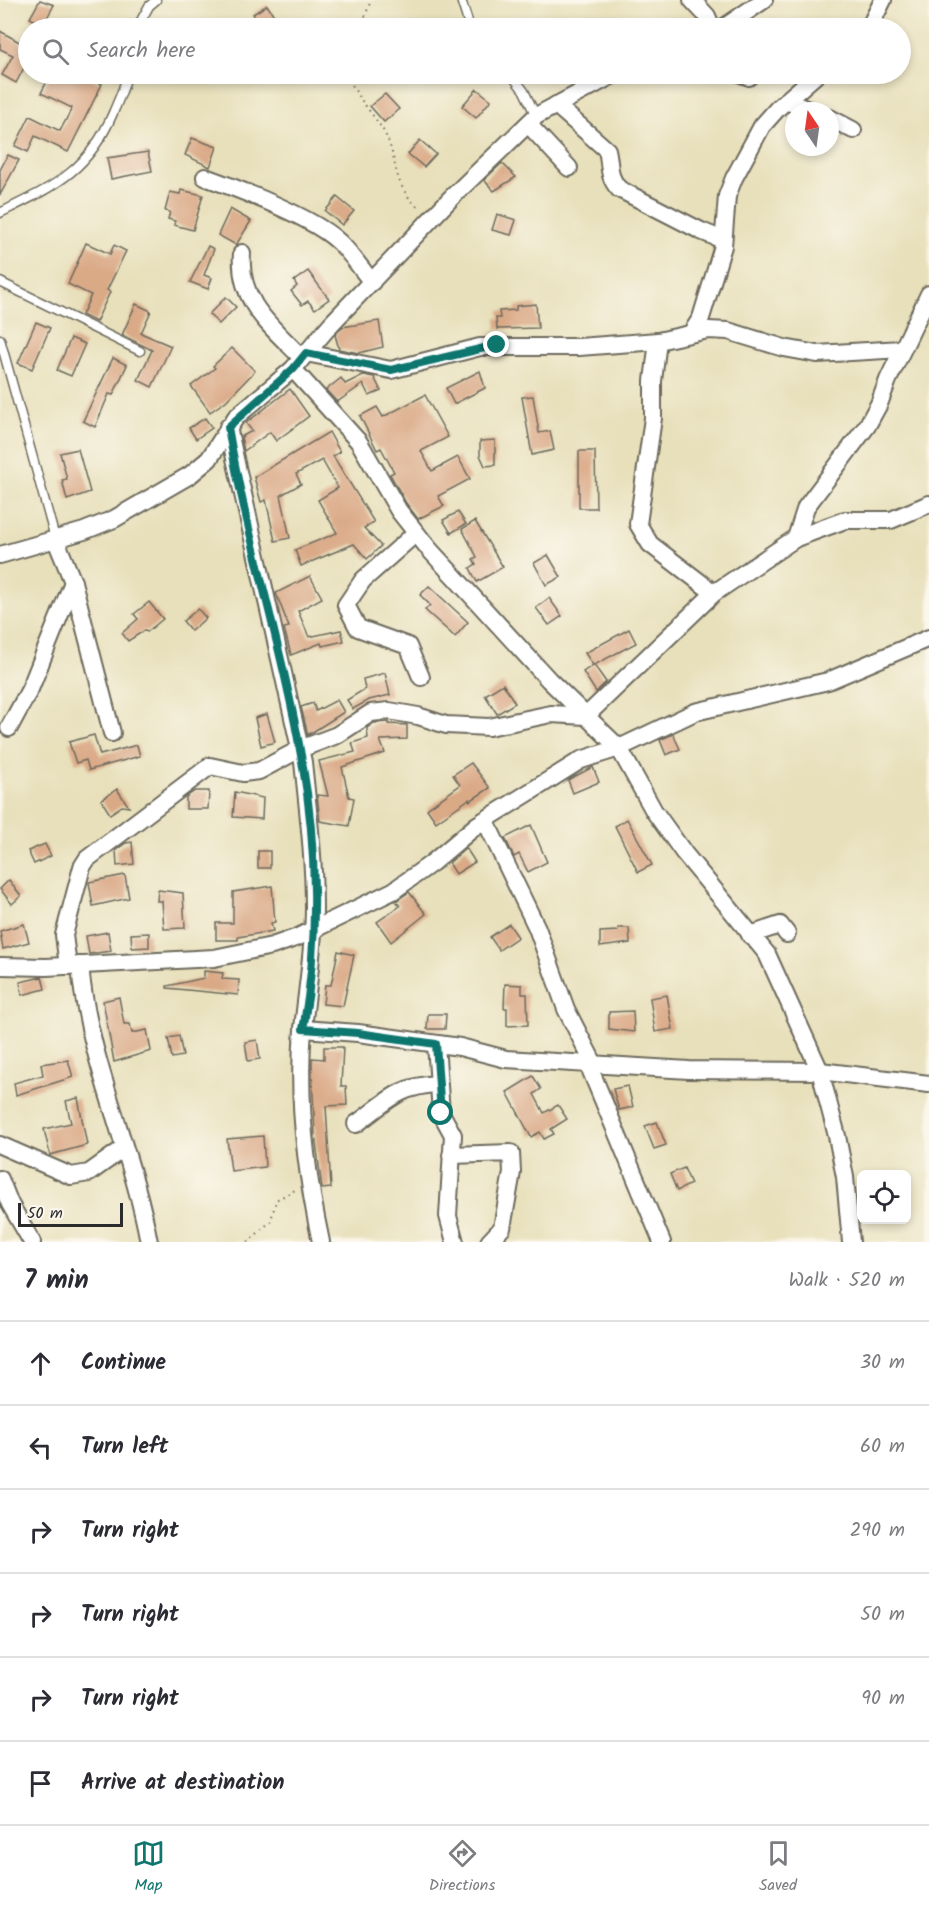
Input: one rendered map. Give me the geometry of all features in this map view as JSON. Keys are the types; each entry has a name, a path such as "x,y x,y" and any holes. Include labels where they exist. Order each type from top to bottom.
{"street":[{"path":"692,0 708,18"},
{"path":"738,18 764,0"},
{"path":"874,18 883,0"},
{"path":"0,555 84,531 114,519 190,475 209,459 228,427 300,360 431,219 532,120 596,84"},
{"path":"692,332 701,318 707,300 723,240 727,196 734,178 762,126 806,84"},
{"path":"556,105 607,150 611,181 619,189 723,240"},
{"path":"532,120 569,168"},
{"path":"839,123 853,130"},
{"path":"205,177 247,193 321,229 340,242 372,282"},
{"path":"242,253 242,279 250,300 300,360 359,442 399,511 472,598 619,748 654,811 767,954 820,1071 845,1177 851,1242"},
{"path":"795,538 806,507 867,426 929,294"},
{"path":"300,360 391,370 497,345 544,349 657,341 692,332 728,331 784,348 817,354 902,349"},
{"path":"657,341 653,381 653,418 638,524 650,544 714,593"},
{"path":"228,427 300,749 310,837 313,931 303,1029 302,1090 310,1183 321,1242"},
{"path":"149,1242 142,1205 108,1098 64,935 82,867 87,860 168,800 202,770 215,765 252,772 300,749 337,735 371,713 388,711 418,716 446,725 489,727 551,714 586,716 714,593 795,538 845,520 891,520 929,504"},
{"path":"416,532 363,580 346,605 358,628 408,646 421,677"},
{"path":"55,538 73,582 112,733"},
{"path":"9,728 30,688 73,582"},
{"path":"0,966 74,966 214,958 272,946 313,931 393,891 485,820 561,770 581,760 619,748 695,712 828,681 929,638"},
{"path":"485,820 537,928 566,1010 591,1064 662,1242"},
{"path":"750,935 780,925 787,934"},
{"path":"303,1029 358,1033 460,1047 506,1059 689,1070 820,1071 929,1084"},
{"path":"436,1044 441,1113 453,1135 448,1216 455,1242"},
{"path":"356,1124 398,1092 420,1085 438,1084"},
{"path":"0,1145 71,1176 89,1173 124,1148"},
{"path":"451,1155 511,1153 512,1172 502,1228 489,1242"},
{"path":"0,1179 10,1204 32,1242"}],"lane":[{"path":"142,18 149,6 156,0"},
{"path":"461,0 467,18"},
{"path":"0,213 63,178 85,161 103,136 123,84"},
{"path":"519,84 524,91 532,120"},
{"path":"0,282 140,351"},
{"path":"0,339 55,538"}],"path":[{"path":"365,18 371,0"},
{"path":"353,84 383,130 403,192 431,219"},
{"path":"248,1242 271,1221 276,1200 310,1183"}],"building":[{"path":"40,0 54,5 47,18 30,18"},
{"path":"267,5 275,17 256,18 253,14"},
{"path":"0,31 18,41 18,79 16,83 2,75 13,55 0,49"},
{"path":"46,84 102,84 68,152 35,136 28,152 15,146 30,116 60,131 72,108 41,93"},
{"path":"477,89 491,100 476,118 462,106"},
{"path":"385,94 399,109 384,122 370,106"},
{"path":"192,138 217,147 210,167 185,155"},
{"path":"420,140 436,154 424,167 408,154"},
{"path":"148,152 152,171 111,179 107,158"},
{"path":"8,155 19,160 0,195 0,170"},
{"path":"502,163 516,177 494,191 484,180"},
{"path":"181,190 203,195 193,230 174,225 175,221 168,219 170,212 165,211 170,192 180,194"},
{"path":"337,197 354,211 342,225 325,211"},
{"path":"230,209 251,221 236,245 218,235"},
{"path":"497,214 516,220 511,235 492,230"},
{"path":"86,243 110,254 114,245 126,251 107,290 110,292 96,322 82,315 91,295 68,284"},
{"path":"208,246 214,249 204,275 212,278 208,289 190,282"},
{"path":"308,271 329,299 315,309 308,301 302,305 291,291 297,286 294,281"},
{"path":"226,297 236,307 219,324 209,314"},
{"path":"136,304 151,311 141,333 171,346 152,387 138,380 152,350 122,335"},
{"path":"536,304 538,328 497,329 496,318 500,318 499,311 516,310 516,306"},
{"path":"379,321 383,347 359,353 339,349 335,335 342,327"},
{"path":"36,322 50,328 32,369 18,363"},
{"path":"71,338 85,344 71,376 57,370"},
{"path":"232,348 255,371 226,401 210,412 191,386 215,368 213,366"},
{"path":"113,358 127,365 113,395 109,394 95,427 83,421"},
{"path":"480,371 485,388 454,404 446,388"},
{"path":"363,375 374,377 381,391 369,396 363,384 337,402 326,390 341,378 345,384"},
{"path":"290,389 309,416 276,441 270,432 244,451 241,437 252,431 246,423"},
{"path":"425,395 448,437 421,451 432,471 458,457 470,479 438,496 444,506 418,519 406,503 390,474 394,472 381,448 377,450 360,416 377,407 383,417"},
{"path":"533,396 539,433 550,431 554,450 532,455 522,397"},
{"path":"205,418 212,428 196,439 189,428"},
{"path":"329,432 340,452 333,456 374,522 364,528 381,546 367,559 354,544 301,566 295,550 337,533 318,500 338,488 322,460 296,474 301,484 281,495 290,538 275,541 266,500 261,502 254,477"},
{"path":"495,440 495,465 485,466 480,455 480,441"},
{"path":"78,449 90,492 67,500 62,480 67,479 60,453"},
{"path":"579,451 595,451 596,508 579,508"},
{"path":"458,512 466,524 451,533 443,520"},
{"path":"475,521 503,567 477,582 470,568 476,564 473,559 477,557 462,529"},
{"path":"548,555 561,577 546,585 534,563"},
{"path":"310,576 322,598 298,611 309,637 341,630 344,641 322,646 321,643 291,655 284,628 289,627 276,593"},
{"path":"429,586 468,622 455,637 425,610 430,605 420,595"},
{"path":"549,598 562,616 549,625 536,608"},
{"path":"149,602 163,619 147,632 145,630 128,641 122,633 138,619 134,614"},
{"path":"198,609 206,618 191,631 183,621"},
{"path":"629,629 636,643 594,665 606,682 596,692 583,672 593,665 585,653"},
{"path":"385,673 390,695 369,700 353,709 347,700 365,689 363,679"},
{"path":"503,684 515,703 497,714 485,695"},
{"path":"337,700 344,712 308,735 301,707 313,703 316,711"},
{"path":"267,714 275,742 261,746 255,718"},
{"path":"389,722 389,724 407,725 407,739 380,740 385,753 342,767 349,797 354,798 349,826 320,821 317,795 328,796 319,761 355,752 352,743 368,738 367,728 374,723"},
{"path":"673,734 680,749 666,755 660,740"},
{"path":"94,735 100,755 137,745 140,756 89,770 86,760 76,763 69,742"},
{"path":"471,763 490,788 470,801 469,799 436,822 427,809 460,785 453,775"},
{"path":"593,767 599,782 573,793 568,780"},
{"path":"117,789 129,807 122,806 110,814 101,800"},
{"path":"195,791 209,791 208,809 186,809 186,797"},
{"path":"235,792 263,798 262,819 233,817"},
{"path":"627,819 652,865 638,872 615,826"},
{"path":"531,825 547,862 528,872 519,854 514,857 505,838"},
{"path":"132,842 134,864 117,866 116,850"},
{"path":"45,844 51,856 34,864 28,851"},
{"path":"466,848 475,862 456,874 449,863"},
{"path":"258,851 270,851 270,868 258,868"},
{"path":"125,875 129,898 93,906 89,882"},
{"path":"9,880 21,896 12,904 0,889"},
{"path":"272,886 275,922 271,923 273,931 238,937 238,940 216,940 216,923 233,923 233,892"},
{"path":"158,890 183,893 185,928 164,929 162,901 157,901"},
{"path":"409,892 426,914 391,942 377,922 400,906 396,901"},
{"path":"24,924 29,942 3,949 0,931"},
{"path":"509,924 518,937 499,950 490,937"},
{"path":"618,928 629,928 630,943 600,947 600,932 618,931"},
{"path":"108,932 111,951 89,954 86,936"},
{"path":"149,933 149,947 132,948 131,934"},
{"path":"338,951 354,955 343,1006 323,1004 325,985 331,985"},
{"path":"204,971 223,973 222,979 239,980 238,995 167,988 167,986 204,978"},
{"path":"42,977 45,989 22,995 20,982"},
{"path":"505,984 522,985 522,994 527,994 528,1025 507,1026 507,1008 504,1008"},
{"path":"667,995 673,1029 655,1032 650,998"},
{"path":"119,997 124,1024 130,1024 132,1033 147,1030 151,1051 114,1062 103,1001"},
{"path":"633,1011 634,1032 609,1029 609,1012"},
{"path":"428,1014 446,1014 445,1029 427,1029"},
{"path":"179,1036 183,1056 172,1058 168,1038"},
{"path":"257,1040 260,1059 248,1061 245,1042"},
{"path":"324,1047 343,1047 341,1086 346,1086 347,1105 326,1106 331,1188 322,1189 315,1135 312,1058 324,1059"},
{"path":"68,1060 73,1077 16,1095 14,1083 43,1075 41,1064"},
{"path":"533,1076 541,1089 534,1094 544,1113 558,1105 567,1119 551,1129 554,1134 544,1139 540,1132 531,1137 507,1092"},
{"path":"628,1086 633,1107 619,1110 613,1089"},
{"path":"78,1098 87,1145 50,1155 44,1129 71,1123 66,1101"},
{"path":"657,1122 666,1145 654,1149 645,1126"},
{"path":"263,1136 265,1167 231,1171 227,1139"},
{"path":"684,1168 691,1184 677,1191 670,1174"}],"route":[{"path":"441,1113 436,1044 358,1033 303,1029 311,968 314,908 308,804 303,762 253,548 228,427 293,369 306,353 376,365 391,370 480,347 497,345"}]}
